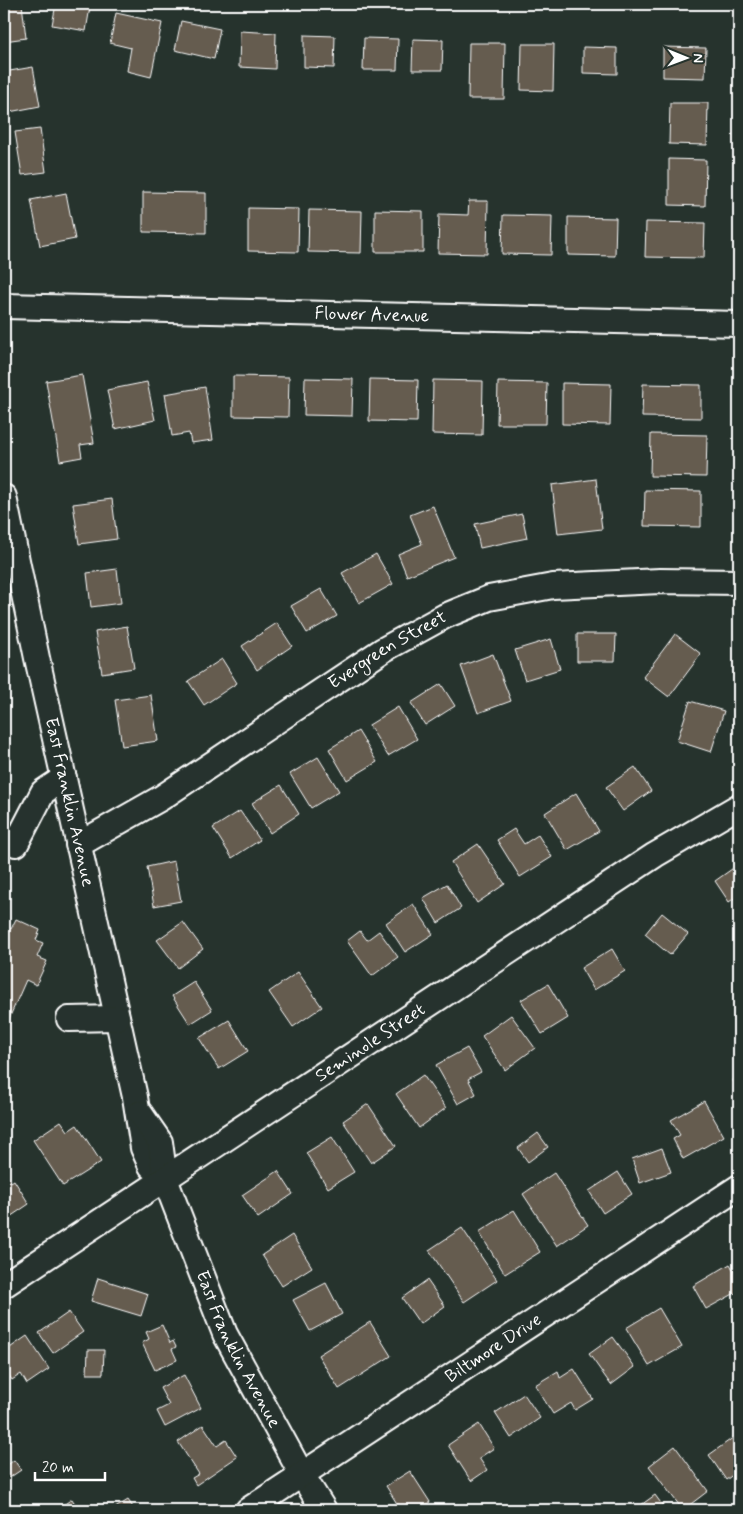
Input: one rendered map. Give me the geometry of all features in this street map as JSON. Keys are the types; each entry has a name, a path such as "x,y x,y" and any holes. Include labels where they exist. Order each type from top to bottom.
{"street":[{"name":"Flower Avenue","path":"4,306 739,324"},
{"name":"East Franklin Avenue","path":"4,498 78,845 137,1108 160,1142 165,1179 225,1334 302,1475 324,1510"},
{"name":"Evergreen Street","path":"78,845 161,798 383,650 445,616 488,598 553,586 660,580 739,582"},
{"path":"16,844 43,792 64,778"},
{"name":"Seminole Street","path":"4,1285 655,855 739,806"},
{"path":"69,1019 117,1018"},
{"name":"Biltmore Drive","path":"248,1510 739,1187"}],"building":[{"path":"4,4 22,4 26,38 4,41"},
{"path":"56,4 90,7 86,31 52,25"},
{"path":"116,13 162,23 151,77 127,71 131,48 110,43"},
{"path":"181,21 220,29 214,59 175,50"},
{"path":"240,31 276,33 275,69 239,67"},
{"path":"304,35 335,36 334,68 304,67"},
{"path":"364,38 398,39 397,70 363,70"},
{"path":"413,39 443,40 442,70 412,70"},
{"path":"469,43 505,43 504,99 468,99"},
{"path":"522,44 554,44 553,91 521,90"},
{"path":"583,47 617,48 617,74 583,73"},
{"path":"663,47 706,48 705,78 663,77"},
{"path":"33,67 40,106 4,113 4,72"},
{"path":"670,103 708,103 707,145 669,144"},
{"path":"40,129 46,172 22,175 15,132"},
{"path":"669,159 706,160 705,206 669,205"},
{"path":"143,192 206,193 206,233 143,232"},
{"path":"66,193 75,239 40,246 31,200"},
{"path":"469,201 488,201 487,254 438,253 439,214 468,215"},
{"path":"248,208 299,209 298,252 248,251"},
{"path":"309,210 362,211 361,253 308,252"},
{"path":"375,210 423,211 423,252 375,252"},
{"path":"503,215 552,216 551,255 502,254"},
{"path":"568,217 616,218 615,256 568,255"},
{"path":"646,222 705,223 704,258 645,257"},
{"path":"82,375 94,443 80,445 82,457 60,461 46,381"},
{"path":"233,376 289,377 288,417 233,416"},
{"path":"305,378 353,379 352,416 304,415"},
{"path":"370,379 418,380 417,422 369,421"},
{"path":"433,380 483,381 482,435 432,434"},
{"path":"147,382 155,420 115,429 107,390"},
{"path":"498,382 547,383 546,424 497,424"},
{"path":"562,383 611,384 610,425 562,424"},
{"path":"643,384 701,385 701,418 642,417"},
{"path":"205,387 213,440 191,443 189,433 172,436 165,394"},
{"path":"651,434 707,435 706,477 650,476"},
{"path":"596,479 602,529 558,534 552,485"},
{"path":"645,490 701,491 701,527 644,526"},
{"path":"112,499 117,539 79,544 73,504"},
{"path":"433,506 454,557 407,576 398,554 422,544 410,515"},
{"path":"522,514 527,538 480,548 475,524"},
{"path":"376,554 393,584 359,603 342,573"},
{"path":"117,569 121,603 91,607 87,573"},
{"path":"321,589 337,616 307,633 291,606"},
{"path":"277,623 292,646 257,670 242,646"},
{"path":"127,626 134,668 102,673 95,632"},
{"path":"577,634 616,634 615,661 577,661"},
{"path":"675,634 701,654 669,697 643,677"},
{"path":"551,639 560,669 525,680 515,650"},
{"path":"493,654 511,701 478,713 461,666"},
{"path":"222,659 237,683 204,705 188,681"},
{"path":"441,684 455,706 425,725 411,703"},
{"path":"151,695 158,741 122,746 115,700"},
{"path":"690,701 724,711 711,752 677,741"},
{"path":"398,707 417,739 388,756 369,725"},
{"path":"358,731 377,762 347,780 329,749"},
{"path":"318,757 339,791 311,808 290,774"},
{"path":"635,767 651,791 623,811 606,787"},
{"path":"281,785 299,814 270,833 252,803"},
{"path":"576,793 599,831 567,850 545,813"},
{"path":"240,811 260,840 232,858 213,828"},
{"path":"514,829 524,844 538,835 552,857 520,877 497,840"},
{"path":"478,844 505,884 477,903 451,862"},
{"path":"174,861 181,901 154,906 147,867"},
{"path":"739,864 739,895 729,902 715,881"},
{"path":"447,884 461,908 438,923 423,898"},
{"path":"413,904 433,934 405,952 386,923"},
{"path":"662,913 688,934 670,955 645,934"},
{"path":"16,919 40,930 36,940 43,943 37,957 47,961 36,985 26,980 4,1030 4,926 11,929"},
{"path":"183,922 203,949 178,968 157,940"},
{"path":"360,931 367,940 379,931 398,957 372,976 347,941"},
{"path":"612,949 625,971 594,990 581,968"},
{"path":"298,972 322,1007 293,1027 269,992"},
{"path":"194,982 212,1010 190,1024 172,996"},
{"path":"548,984 568,1018 542,1034 521,1000"},
{"path":"511,1015 535,1048 505,1070 482,1036"},
{"path":"229,1020 248,1051 219,1069 199,1038"},
{"path":"4,1048 10,1050 4,1063"},
{"path":"467,1048 481,1072 468,1079 476,1094 458,1104 436,1065"},
{"path":"423,1075 446,1108 419,1128 396,1094"},
{"path":"739,1077 739,1094 733,1080"},
{"path":"704,1101 724,1136 683,1159 673,1139 680,1135 671,1120"},
{"path":"368,1104 396,1146 371,1163 343,1121"},
{"path":"61,1121 68,1131 77,1125 101,1162 63,1186 33,1140"},
{"path":"538,1133 548,1147 528,1162 518,1148"},
{"path":"332,1137 354,1172 328,1188 306,1153"},
{"path":"662,1148 671,1172 640,1183 632,1159"},
{"path":"4,1170 11,1182 14,1180 29,1204 4,1221"},
{"path":"278,1171 293,1194 258,1218 242,1195"},
{"path":"618,1172 632,1194 603,1213 589,1191"},
{"path":"554,1173 588,1225 557,1246 523,1194"},
{"path":"514,1210 540,1252 505,1274 479,1232"},
{"path":"462,1228 497,1280 464,1302 429,1250"},
{"path":"292,1235 312,1267 282,1286 262,1255"},
{"path":"730,1264 739,1280 739,1291 706,1309 693,1286"},
{"path":"98,1278 148,1294 141,1316 91,1301"},
{"path":"427,1280 445,1306 420,1324 402,1298"},
{"path":"326,1283 342,1314 310,1331 293,1300"},
{"path":"659,1308 682,1347 649,1366 626,1328"},
{"path":"69,1312 83,1332 53,1353 39,1333"},
{"path":"370,1322 391,1356 339,1389 318,1355"},
{"path":"162,1325 170,1343 173,1341 176,1347 172,1349 177,1360 155,1370 142,1343 149,1339 146,1332"},
{"path":"27,1336 49,1369 27,1384 21,1374 12,1380 4,1368 4,1352"},
{"path":"613,1337 635,1367 611,1385 589,1354"},
{"path":"88,1350 104,1350 103,1374 87,1374"},
{"path":"574,1369 593,1399 575,1410 571,1403 553,1414 535,1385 558,1371 560,1378"},
{"path":"184,1375 201,1408 165,1427 157,1411 169,1405 160,1388"},
{"path":"524,1394 540,1418 511,1438 495,1413"},
{"path":"479,1424 494,1448 479,1458 487,1470 471,1481 448,1445"},
{"path":"203,1425 217,1446 226,1440 237,1457 196,1485 192,1478 199,1474 178,1442"},
{"path":"737,1435 739,1438 739,1470 726,1480 709,1455"},
{"path":"675,1446 708,1491 683,1510 649,1466"},
{"path":"14,1460 21,1470 9,1478 4,1468"},
{"path":"410,1471 430,1502 418,1510 401,1510 386,1486"},
{"path":"655,1495 666,1510 634,1510"},
{"path":"72,1499 79,1510 56,1510"},
{"path":"128,1500 135,1510 112,1510"}]}
